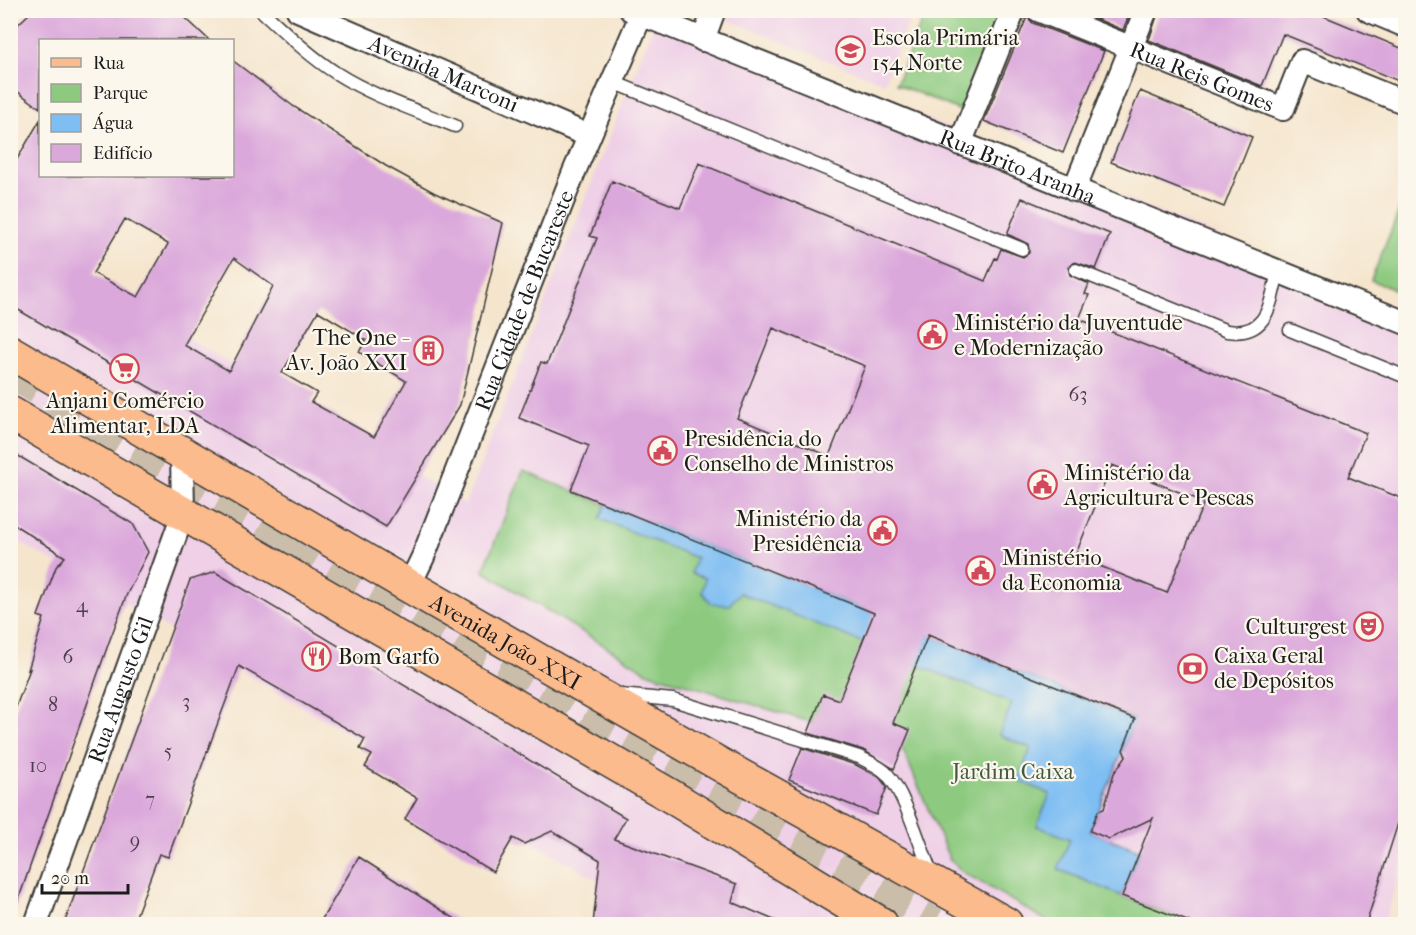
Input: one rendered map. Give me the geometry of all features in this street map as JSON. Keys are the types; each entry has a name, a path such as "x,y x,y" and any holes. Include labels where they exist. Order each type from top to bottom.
{"main road":[{"name":"Avenida João XXI","path":"10,352 409,586 721,765 1006,924"},
{"path":"10,413 669,795 881,924"},
{"path":"669,795 686,775 721,765"}],"street":[{"name":"Avenida Marconi","path":"298,10 589,136"},
{"path":"703,39 714,10"},
{"path":"960,144 1014,10"},
{"name":"Rua Reis Gomes","path":"1038,10 1283,109 1302,61 1406,103"},
{"path":"1074,190 1146,10"},
{"path":"1368,10 1406,26"},
{"name":"Rua Cidade de Bucareste","path":"409,586 423,557 589,136 613,82 636,13"},
{"name":"Rua Brito Aranha","path":"636,13 1406,323"},
{"name":"Rua Augusto Gil","path":"36,924 183,514 182,452"}],"lane":[{"path":"261,10 314,58 336,73 378,95 455,126"},
{"path":"613,82 1023,249"},
{"path":"1076,270 1227,331 1244,333 1258,327 1266,313 1278,272"},
{"path":"1290,330 1406,377"},
{"path":"594,692 673,700 859,757 877,767 888,774 896,788 936,884"}],"shaded area":[{"name":"Escola Primária 154 Norte","path":"727,10 913,11 884,83 724,18"},
{"path":"659,11 1405,311 1405,853 1384,924 673,924 11,537 11,232 465,504"}],"green space":[{"path":"926,11 985,11 999,16 961,111 896,84"},
{"path":"1405,196 1405,294 1371,280"},
{"name":"Jardim Caixa","path":"523,471 1135,719 1090,831 1140,851 1122,896 1195,924 1052,924 961,871 949,858 903,750 649,673 483,571"}],"water":[{"path":"606,504 1186,740 1131,730 1090,831 1140,851 1122,896 1058,869 1070,839 1037,826 1050,794 1018,780 1031,748 999,735 1012,703 740,593 729,605 712,604 702,592 705,578 691,573 696,558 600,519"}],"building":[{"path":"33,10 177,10 208,39 39,39 39,107 10,86 10,32"},
{"path":"1075,10 1131,10 1123,30"},
{"path":"1159,10 1309,10 1406,50 1406,84 1283,34 1262,86 1149,40"},
{"path":"1027,17 1033,23 1104,51 1063,153 984,121"},
{"path":"234,62 293,106 386,166 435,193 503,223 460,405 386,527 10,305 10,171 39,122 39,177 234,177","holes":["125,219 168,244 138,297 93,273","234,258 273,286 229,371 184,345","318,311 366,340 359,352 406,381 374,437 311,402 317,393 282,373"]},
{"path":"1140,91 1252,137 1224,207 1111,162"},
{"path":"699,163 985,281 1001,249 1023,257 1029,253 1028,244 1007,234 1022,198 1110,234 1096,269 1075,262 1068,267 1070,275 1089,284 1085,294 1089,295 1079,319 1366,433 1348,477 1406,500 1403,672 1406,676 1406,798 1366,924 1195,924 1122,896 1153,818 1109,839 1090,831 1098,811 1104,809 1114,773 1126,756 1123,750 1135,719 928,635 893,723 910,730 894,769 863,750 808,733 823,694 839,700 874,613 571,490 589,446 519,418 541,362 547,364 597,238 590,236 612,181 680,208","holes":["773,328 865,366 829,456 737,418","1112,465 1204,502 1167,593 1075,556"]},
{"path":"10,451 133,524 148,552 127,594 109,642 14,912 10,911 10,723 30,669 28,670 44,618 38,616 56,567 65,557 10,522"},
{"path":"215,572 626,818 614,839 737,884 732,902 783,924 593,924 600,860 552,831 524,844 513,838 493,872 405,819 417,798 365,767 372,755 360,749 365,739 239,666 168,857 159,854 133,924 64,924 190,580"},
{"path":"802,748 856,765 879,777 887,787 876,815 789,780"},
{"path":"359,857 463,924 319,924"}],"tunnel":[{"path":"10,371 153,458 318,551"},
{"path":"283,551 934,924"}],"place":[{"name":"Escola Primária 154 Norte","path":"851,50"},
{"name":"Ministério da Juventude e Modernização","path":"933,335"},
{"name":"The One - Av. João XXI","path":"428,350"},
{"name":"Anjani Comércio Alimentar, LDA","path":"125,368"},
{"name":"Presidência do Conselho de Ministros","path":"663,451"},
{"name":"Ministério da Agricultura e Pescas","path":"1043,485"},
{"name":"Ministério da Presidência","path":"883,531"},
{"name":"Ministério da Economia","path":"981,570"},
{"name":"Culturgest","path":"1368,626"},
{"name":"Bom Garfo","path":"317,656"},
{"name":"Caixa Geral de Depósitos","path":"1193,668"}]}
